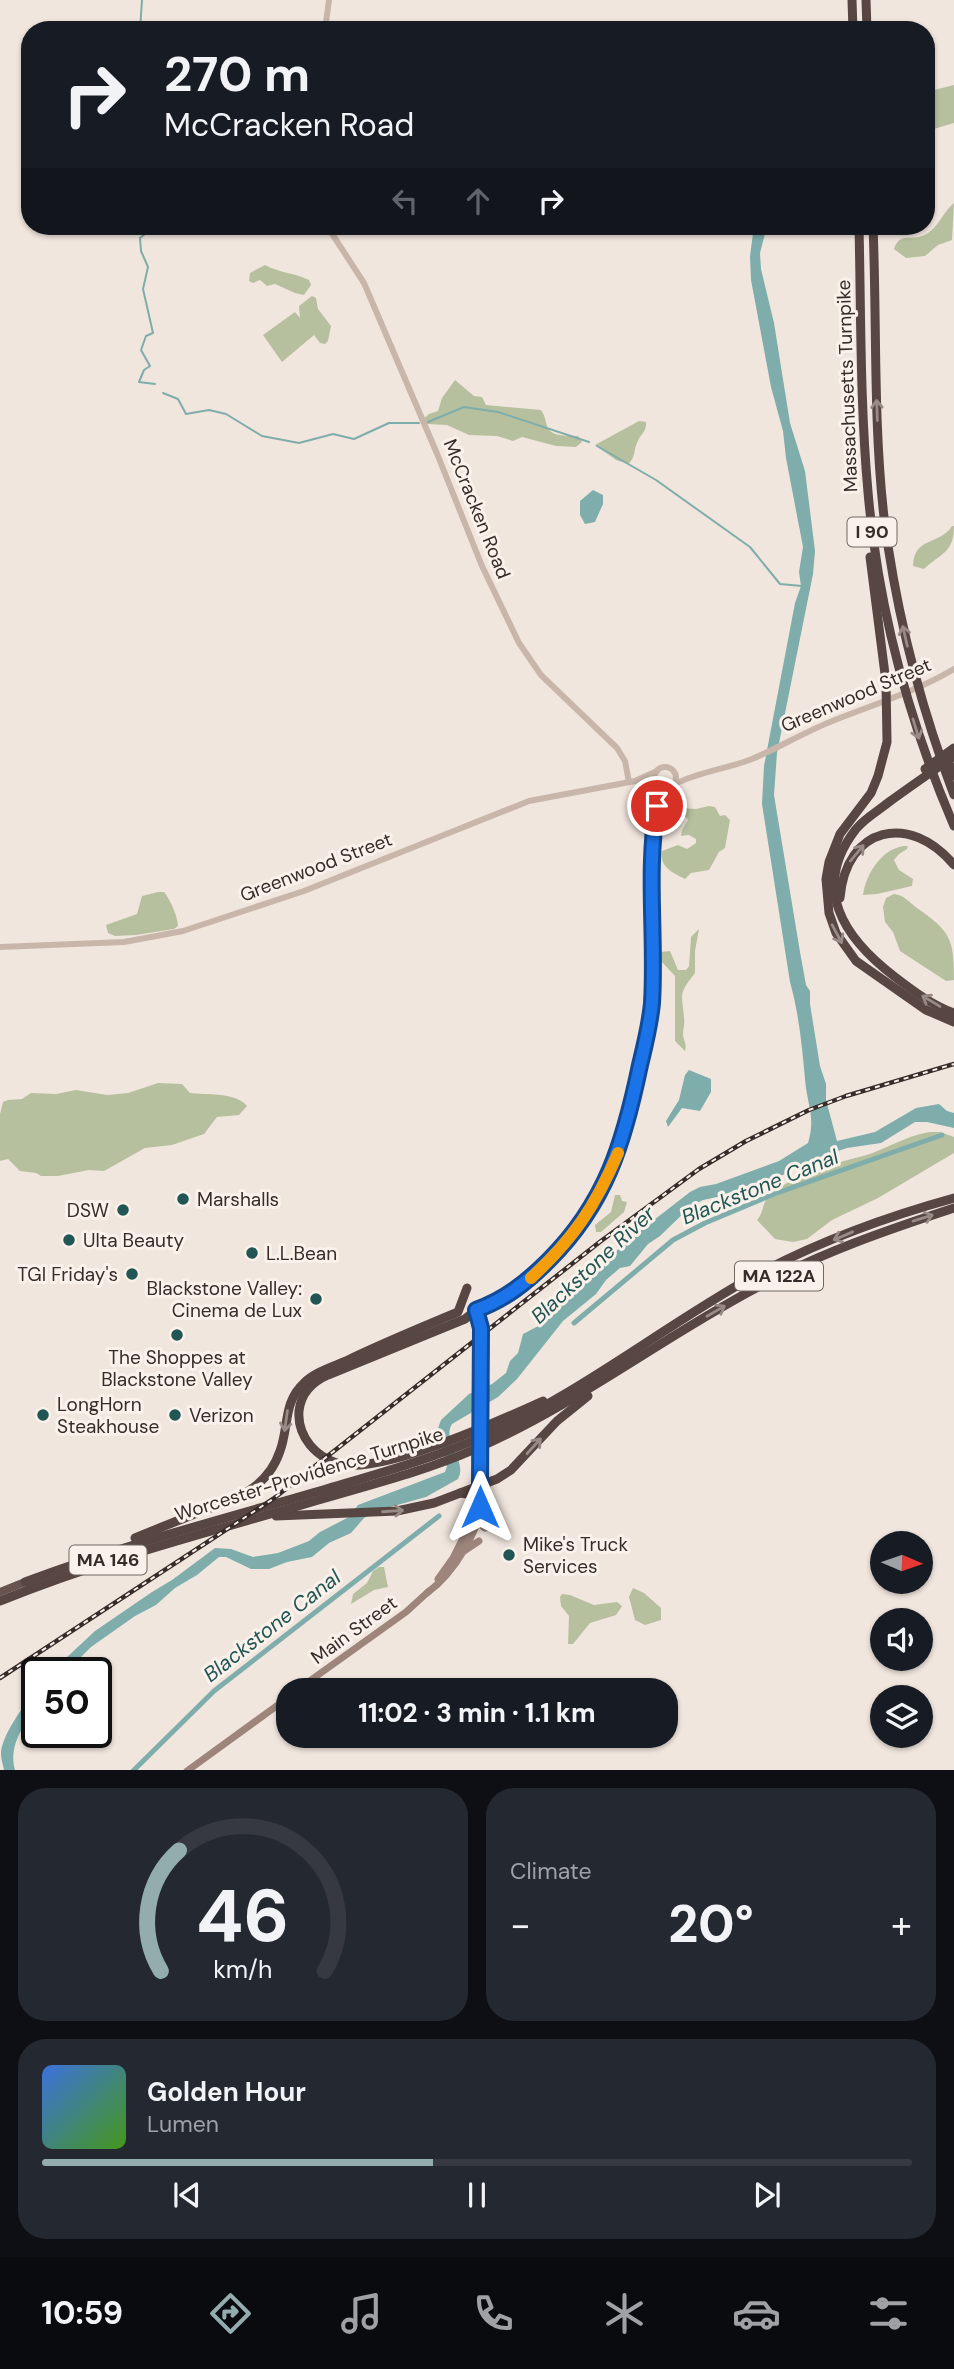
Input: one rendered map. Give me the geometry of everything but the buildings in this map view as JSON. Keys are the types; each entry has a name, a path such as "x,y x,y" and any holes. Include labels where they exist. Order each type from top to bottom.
{"highway":[{"path":"852,0 853,21"},
{"path":"866,0 867,21"},
{"name":"Massachusetts Turnpike","path":"859,235 868,492 880,581 893,646 921,743 954,826"},
{"name":"Massachusetts Turnpike","path":"873,235 878,429 884,517 899,607 919,691 954,794"},
{"path":"868,492 869,552 888,707 887,742 871,793 840,834 829,862 826,894 832,924 846,950 863,967 905,997 954,1022"},
{"path":"919,691 954,775"},
{"path":"954,748 858,827 843,848 836,866 835,880 842,917 852,936 880,965 908,987 954,1013"},
{"path":"836,845 863,814 954,755"},
{"path":"842,917 840,894 847,865 864,844 882,834 902,833 925,839 940,849 954,865"},
{"name":"Worcester-Providence Turnpike","path":"462,1450 545,1406 732,1289 777,1265 867,1226 951,1198"},
{"name":"Worcester-Providence Turnpike","path":"0,1592 125,1546 439,1453 462,1450 542,1417 724,1306 793,1269 883,1231 954,1208"},
{"path":"458,1312 467,1288"},
{"path":"69,1565 236,1499 254,1489 276,1461 284,1439 289,1404 302,1384 317,1374 386,1342 458,1312 476,1310"},
{"name":"MA 122A","path":"476,1310 465,1319 313,1384 301,1403 299,1421 304,1437 330,1461 358,1464 439,1453 457,1436 547,1399 629,1353"},
{"name":"MA 122A","path":"480,1484 497,1479 511,1470 556,1421 617,1373"},
{"name":"Worcester-Providence Turnpike","path":"0,1601 102,1562 256,1518 439,1453"},
{"path":"256,1518 410,1509 434,1503 480,1484"},
{"path":"458,1493 468,1494 475,1502"}],"main road":[{"name":"Main Street","path":"314,1678 406,1612 442,1580 463,1551 478,1515 482,1492 481,1328 476,1310"},
{"name":"Main Street","path":"427,1593 458,1548 480,1484"},
{"path":"478,1515 480,1524 485,1528 496,1525"},
{"path":"463,1551 479,1541"},
{"path":"187,1770 276,1706"}],"street":[{"path":"326,21 329,0"},
{"name":"McCracken Road","path":"333,235 364,283 511,629 541,675 617,748 632,781"},
{"name":"Greenwood Street","path":"672,786 692,775 727,768 764,753 830,722 882,704 954,669"},
{"path":"476,1310 526,1283 562,1247 590,1211 604,1185 628,1123 650,1019 653,974 652,846 657,806 657,785 654,778 657,771 666,767 674,771 677,778 657,806"},
{"name":"Greenwood Street","path":"0,947 124,942 170,935 304,891 528,801 632,781 657,771"},
{"name":"Greenwood Street","path":"674,771 692,775"},
{"name":"Greenwood Street","path":"632,781 657,785"},
{"path":"657,785 663,789 672,786"}],"green space":[{"path":"954,85 954,123 935,129 935,90"},
{"path":"954,203 952,240 938,245 925,256 906,258 894,249 899,240 935,235 935,227"},
{"path":"265,265 309,280 311,285 304,295 275,284 267,286 260,280 253,283 249,281 250,273"},
{"path":"312,296 316,298 318,309 331,326 328,341 325,344 320,343 314,335 282,362 263,335 295,312 300,318 299,306"},
{"path":"455,380 474,396 482,397 486,405 541,410 549,430 560,435 578,436 582,442 576,447 556,446 522,437 513,441 497,436 469,435 447,425 427,424 422,420 438,411 442,398"},
{"path":"639,421 646,422 645,428 628,464 616,460 595,445"},
{"path":"952,526 952,542 945,552 924,569 913,566 914,556 922,545 941,536"},
{"path":"715,807 720,816 725,815 730,820 725,848 719,852 709,870 691,873 685,879 665,865 662,851 678,845 687,849 696,843 696,839 689,835 681,836 688,820 679,816 681,808"},
{"path":"908,846 894,860 899,870 913,879 912,886 863,895 872,870 884,855 899,847"},
{"path":"164,892 169,899 178,926 136,935 115,936 108,933 106,925 137,914 142,896"},
{"path":"894,894 906,899 944,931 953,955 954,980 946,981 900,951 893,932 885,922 883,907 886,898"},
{"path":"699,929 695,973 682,994 685,1051 675,1041 675,976 659,955 661,952 670,951 678,970 686,970 689,966 691,937"},
{"path":"158,1083 182,1084 190,1093 228,1096 247,1106 239,1115 217,1117 204,1134 172,1145 145,1148 104,1171 89,1170 58,1176 41,1176 20,1171 8,1159 0,1161 0,1114 3,1102 22,1099 31,1093 56,1094 76,1090 107,1095 128,1093"},
{"path":"929,1132 940,1132 954,1137 954,1153 878,1198 832,1220 807,1239 793,1242 775,1239 757,1220 767,1198 792,1180"},
{"path":"615,1195 620,1195 622,1201 627,1202 624,1212 601,1232 596,1232 595,1225 611,1212"},
{"path":"384,1567 388,1587 374,1590 351,1604 353,1594 367,1583 373,1571"},
{"path":"633,1588 644,1593 661,1608 661,1620 645,1625 635,1620 629,1597"},
{"path":"562,1594 594,1605 617,1602 622,1606 616,1615 590,1623 573,1644 568,1644 569,1616 561,1606"}],"water":[{"path":"753,235 765,235 760,253 761,269 774,323 790,423 805,471 815,551 813,574 777,753 774,795 806,985 810,991 820,1066 826,1084 826,1100 837,1141 875,1132 916,1108 939,1104 954,1113 954,1128 915,1122 881,1143 847,1148 811,1160 745,1191 703,1200 691,1206 648,1244 630,1266 620,1268 606,1280 596,1294 563,1321 517,1379 498,1397 452,1424 450,1438 460,1465 458,1479 426,1497 383,1509 364,1518 351,1533 329,1543 312,1557 269,1569 251,1569 226,1557 219,1557 156,1605 135,1616 91,1647 81,1657 67,1657 95,1631 215,1548 231,1549 253,1557 278,1553 309,1541 349,1517 358,1505 445,1472 447,1466 437,1431 441,1420 469,1394 492,1384 506,1373 510,1361 518,1353 523,1334 546,1322 614,1253 690,1192 779,1161 808,1143 811,1118 800,1030 762,804 764,766 795,603 801,586 799,572 803,547 783,431 771,387 751,280"},
{"path":"593,490 603,495 603,504 595,522 585,524 580,515 580,501"},
{"path":"689,1070 711,1079 711,1092 700,1111 682,1108 668,1127 666,1121 679,1100 685,1075"},
{"path":"20,1711 21,1731 15,1746 15,1770 4,1770 2,1747"}],"waterway":[{"path":"141,21 142,0"},
{"path":"144,235 140,238 141,251 148,267 143,289 153,333 146,336 141,350 150,366 144,370 139,382 155,384"},
{"path":"163,393 178,399 186,414 209,410 226,414 262,436 299,443 333,434 354,439 389,423 419,423"},
{"path":"428,422 464,407 498,412 589,442"},
{"path":"597,446 656,480 750,547 780,584 802,586"},
{"name":"Blackstone Canal","path":"574,1323 673,1240 705,1223 774,1194 942,1135"},
{"name":"Blackstone Canal","path":"134,1770 214,1691 439,1516"}],"railway":[{"path":"0,1678 273,1499 601,1241 699,1169 746,1141 809,1110 846,1096 954,1064"}],"slow traffic":[{"path":"531,1278 562,1247 590,1211 618,1153"}],"place":[{"name":"Marshalls","path":"183,1199"},
{"name":"DSW","path":"123,1210"},
{"name":"Ulta Beauty","path":"69,1240"},
{"name":"L.L.Bean","path":"252,1253"},
{"name":"TGI Friday's","path":"132,1274"},
{"name":"Blackstone Valley: Cinema de Lux","path":"316,1299"},
{"name":"The Shoppes at Blackstone Valley","path":"177,1335"},
{"name":"LongHorn Steakhouse","path":"43,1415"},
{"name":"Verizon","path":"175,1415"},
{"name":"Mike's Truck Services","path":"509,1555"}],"route":[{"path":"480,1507 481,1328 476,1310 492,1304 526,1283 562,1247 590,1211 619,1150 648,1038 653,974 652,846 657,806"}],"water label":[{"name":"Blackstone River","path":"593,1265"}]}
